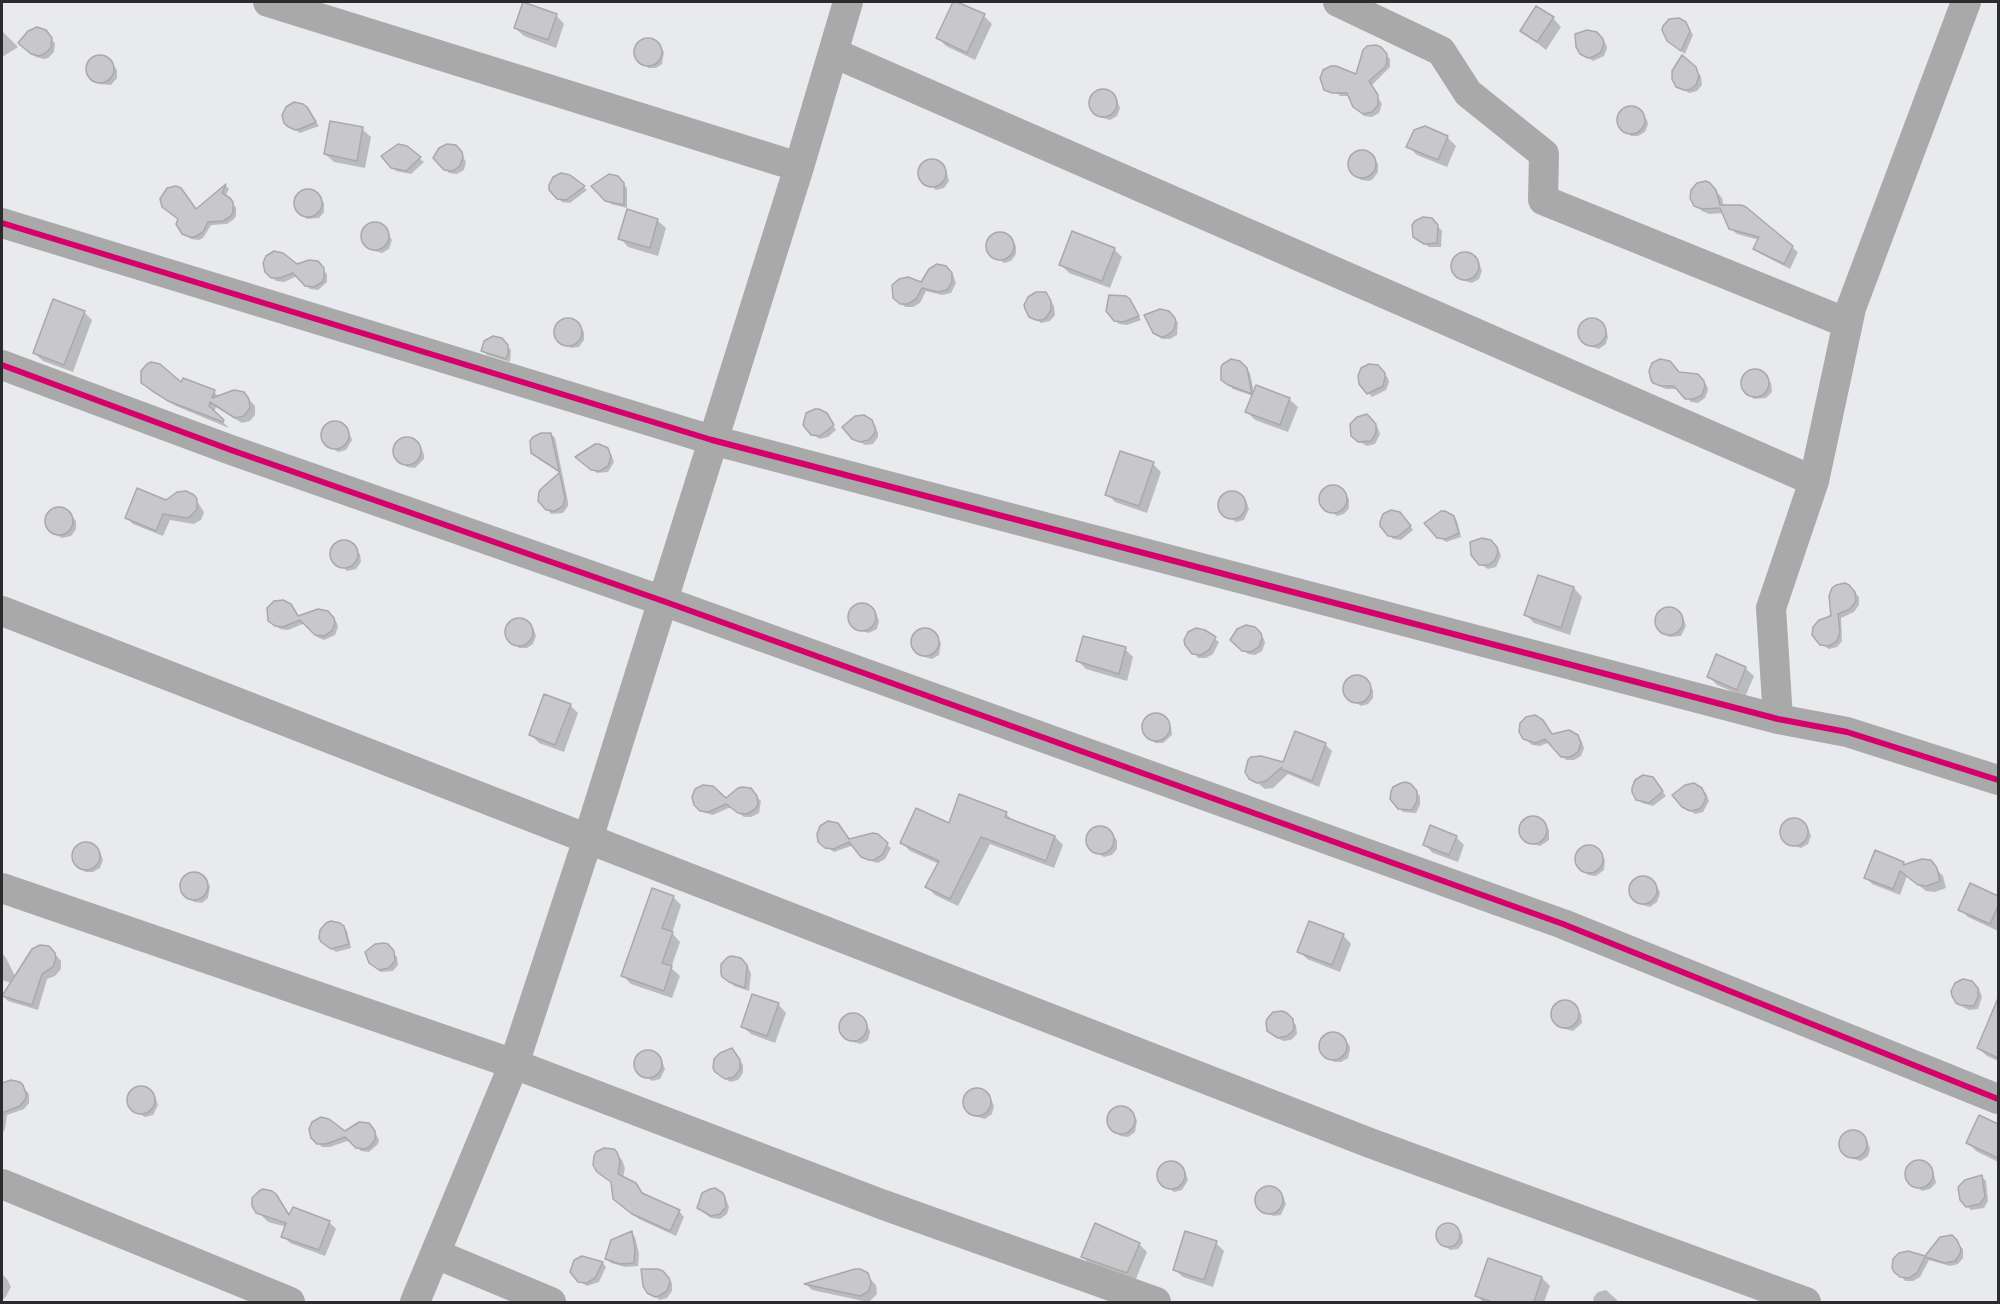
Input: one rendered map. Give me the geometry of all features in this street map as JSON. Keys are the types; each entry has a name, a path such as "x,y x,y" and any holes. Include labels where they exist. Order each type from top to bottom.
{"street":[{"path":"268,2 799,167"},
{"path":"415,1302 514,1064 663,601 799,167 848,2"},
{"path":"1338,2 1441,51 1468,93 1544,154 1544,200 1847,323"},
{"path":"1778,719 1771,608 1814,481 1847,323 1966,2"},
{"path":"834,53 1814,481"},
{"path":"2,223 712,440 1778,719 1848,732 1998,780"},
{"path":"2,365 231,450 663,601 1563,924 1998,1099"},
{"path":"2,611 1370,1143 1806,1302"},
{"path":"2,888 514,1064 881,1204 1156,1302"},
{"path":"2,1184 290,1302"},
{"path":"436,1254 551,1302"}],"building":[{"path":"523,2 557,14 548,40 514,28"},
{"path":"953,2 985,14 967,53 936,38"},
{"path":"1536,6 1554,17 1537,42 1520,31"},
{"path":"1679,18 1686,22 1690,31 1681,51 1667,41 1662,30 1669,19"},
{"path":"37,27 46,30 52,38 51,48 39,56 31,54 18,43 28,31"},
{"path":"1587,30 1597,32 1604,43 1601,52 1588,58 1580,54 1576,47 1575,34"},
{"path":"648,38 658,42 662,52 658,62 648,66 638,62 634,52 638,42"},
{"path":"1376,45 1387,54 1387,63 1369,81 1378,95 1378,105 1372,112 1363,114 1353,107 1347,93 1332,93 1324,90 1320,78 1323,70 1331,66 1356,74 1363,50 1367,46"},
{"path":"100,55 110,59 114,69 110,79 100,83 90,79 86,69 90,59"},
{"path":"1682,55 1696,67 1699,76 1696,85 1689,90 1676,87 1672,79 1672,71"},
{"path":"1103,89 1113,93 1117,103 1113,113 1103,117 1093,113 1089,103 1093,93"},
{"path":"294,102 307,107 316,122 295,130 287,126 282,115 286,107"},
{"path":"1631,106 1641,110 1645,120 1641,130 1631,134 1621,130 1617,120 1621,110"},
{"path":"330,121 363,127 357,161 324,154"},
{"path":"1425,126 1448,136 1438,160 1406,147 1414,130"},
{"path":"398,144 407,146 421,157 406,171 391,168 381,156"},
{"path":"447,144 456,145 462,152 460,166 453,171 444,170 433,158 439,148"},
{"path":"1362,150 1372,154 1376,164 1372,174 1362,178 1352,174 1348,164 1352,154"},
{"path":"932,159 942,163 946,173 942,183 932,187 922,183 918,173 922,163"},
{"path":"561,173 570,175 585,186 566,200 557,199 549,190 553,177"},
{"path":"609,174 618,176 624,183 624,205 605,201 591,186"},
{"path":"1706,181 1716,190 1720,205 1746,207 1793,246 1784,264 1753,249 1759,237 1729,229 1720,208 1702,209 1694,206 1690,198 1691,190 1697,183"},
{"path":"226,184 222,193 233,202 231,216 223,221 208,222 203,232 195,237 182,234 176,224 178,219 162,207 160,199 167,188 176,186 181,188 196,209"},
{"path":"308,189 318,193 322,203 318,213 308,217 298,213 294,203 298,193"},
{"path":"627,209 658,219 650,248 618,239"},
{"path":"1423,217 1432,218 1438,225 1437,243 1424,244 1413,237 1412,225"},
{"path":"375,222 385,226 389,236 385,246 375,250 365,246 361,236 365,226"},
{"path":"1072,231 1115,248 1102,281 1059,265"},
{"path":"1000,232 1010,236 1014,246 1010,256 1000,260 990,256 986,246 990,236"},
{"path":"274,251 283,253 297,264 309,260 318,261 324,268 322,282 314,287 305,286 293,273 280,278 271,278 265,272 263,263 266,256"},
{"path":"1465,252 1475,256 1479,266 1475,276 1465,280 1455,276 1451,266 1455,256"},
{"path":"937,264 946,266 952,273 952,282 947,290 938,292 922,288 916,299 908,304 900,304 893,298 892,285 899,279 908,277 921,282 929,269"},
{"path":"1036,292 1046,292 1051,301 1051,310 1042,320 1029,317 1024,305 1028,297"},
{"path":"1109,295 1126,296 1139,316 1123,322 1114,321 1106,311"},
{"path":"53,299 85,311 64,365 33,353"},
{"path":"1160,309 1169,311 1176,322 1173,331 1161,337 1153,333 1144,315"},
{"path":"568,318 578,322 582,332 578,342 568,346 558,342 554,332 558,322"},
{"path":"1592,318 1602,322 1606,332 1602,342 1592,346 1582,342 1578,332 1582,322"},
{"path":"493,336 502,338 508,345 506,359 481,351 484,341"},
{"path":"1231,359 1240,361 1247,368 1252,394 1221,380 1221,367"},
{"path":"1660,359 1670,361 1679,372 1698,374 1705,386 1702,395 1694,399 1685,399 1674,386 1661,386 1653,383 1649,371 1652,363"},
{"path":"151,362 160,364 181,382 183,378 215,390 212,398 234,390 244,392 249,399 250,408 244,416 235,418 210,402 209,406 224,420 223,422 168,401 141,383 141,371"},
{"path":"1369,364 1378,365 1385,373 1385,377 1383,386 1367,394 1359,384 1358,376 1361,368"},
{"path":"1755,369 1765,373 1769,383 1765,393 1755,397 1745,393 1741,383 1745,373"},
{"path":"1256,385 1290,398 1280,425 1245,412"},
{"path":"815,409 827,413 834,425 820,436 811,435 803,425 806,413"},
{"path":"1367,414 1376,424 1376,433 1371,441 1358,442 1351,436 1350,424 1357,417"},
{"path":"864,415 872,420 875,433 869,440 860,442 852,439 842,427 855,416"},
{"path":"335,421 345,425 349,435 345,445 335,449 325,445 321,435 325,425"},
{"path":"541,433 551,433 559,472 531,453 530,441"},
{"path":"407,437 417,441 421,451 417,461 407,465 397,461 393,451 397,441"},
{"path":"595,444 608,448 611,457 608,466 600,471 591,470 575,457"},
{"path":"1120,451 1154,462 1139,506 1105,495"},
{"path":"559,472 565,498 563,506 555,511 546,510 538,501 539,492"},
{"path":"1333,485 1343,489 1347,499 1343,509 1333,513 1323,509 1319,499 1323,489"},
{"path":"137,488 166,500 177,492 186,491 197,499 197,509 187,518 163,514 156,531 125,518"},
{"path":"1232,491 1242,495 1246,505 1242,515 1232,519 1222,515 1218,505 1222,495"},
{"path":"59,507 69,511 73,521 69,531 59,535 49,531 45,521 49,511"},
{"path":"1391,510 1400,512 1411,526 1397,537 1388,536 1380,526 1383,514"},
{"path":"1441,511 1454,516 1459,533 1446,539 1437,538 1424,523"},
{"path":"1482,538 1491,540 1497,547 1495,560 1488,565 1479,565 1471,555 1470,542"},
{"path":"344,540 354,544 358,554 354,564 344,568 334,564 330,554 334,544"},
{"path":"1538,575 1574,587 1561,628 1524,615"},
{"path":"1845,583 1855,592 1856,601 1850,609 1838,614 1840,632 1837,641 1829,646 1820,645 1812,635 1813,627 1819,620 1831,616 1829,596 1832,588"},
{"path":"283,600 291,604 298,616 318,609 328,611 335,623 332,631 324,636 315,635 300,620 283,627 275,626 268,621 267,608 274,601"},
{"path":"862,603 872,607 876,617 872,627 862,631 852,627 848,617 852,607"},
{"path":"1669,607 1679,611 1683,621 1679,631 1669,635 1659,631 1655,621 1659,611"},
{"path":"519,618 529,622 533,632 529,642 519,646 509,642 505,632 509,622"},
{"path":"1246,625 1255,627 1261,633 1262,638 1259,647 1251,652 1242,651 1230,640 1237,629"},
{"path":"925,628 935,632 939,642 935,652 925,656 915,652 911,642 915,632"},
{"path":"1196,628 1205,630 1216,637 1209,650 1201,655 1192,654 1184,640 1188,632"},
{"path":"1083,636 1126,647 1119,674 1076,661"},
{"path":"1716,654 1746,667 1737,690 1707,677"},
{"path":"1357,675 1367,679 1371,689 1367,699 1357,703 1347,699 1343,689 1347,679"},
{"path":"544,694 571,704 555,745 529,735"},
{"path":"1156,713 1166,717 1170,727 1166,737 1156,741 1146,737 1142,727 1146,717"},
{"path":"1535,715 1543,720 1552,734 1569,730 1578,735 1581,743 1578,752 1570,757 1561,757 1545,739 1536,743 1523,739 1519,732 1520,723 1526,717"},
{"path":"1295,731 1326,743 1312,781 1281,769 1282,767 1266,781 1257,783 1249,779 1245,772 1248,760 1251,757 1261,756 1283,762"},
{"path":"1643,775 1653,777 1663,791 1649,803 1636,800 1632,792 1635,780"},
{"path":"1406,782 1417,791 1417,801 1412,810 1398,809 1390,799 1393,787"},
{"path":"1694,783 1702,788 1706,797 1699,809 1690,811 1682,807 1672,795 1685,785"},
{"path":"703,785 713,786 726,798 738,788 751,788 757,796 758,805 747,814 738,813 726,804 709,812 700,811 694,805 692,797 695,789"},
{"path":"959,794 1007,812 1005,817 1055,836 1046,861 981,837 950,899 925,887 939,861 900,843 916,808 949,823"},
{"path":"1533,816 1543,820 1547,830 1543,840 1533,844 1523,840 1519,830 1523,820"},
{"path":"1794,818 1804,822 1808,832 1804,842 1794,846 1784,842 1780,832 1784,822"},
{"path":"828,821 838,823 849,839 873,833 878,834 888,843 882,855 874,860 861,857 849,842 834,849 825,848 818,842 817,834 820,826"},
{"path":"1430,825 1457,836 1449,855 1423,845"},
{"path":"1100,826 1110,830 1114,840 1110,850 1100,854 1090,850 1086,840 1090,830"},
{"path":"86,842 96,846 100,856 96,866 86,870 76,866 72,856 76,846"},
{"path":"1589,845 1599,849 1603,859 1599,869 1589,873 1579,869 1575,859 1579,849"},
{"path":"1875,850 1904,862 1903,865 1922,859 1931,860 1937,868 1940,881 1927,886 1918,885 1900,871 1893,889 1864,878"},
{"path":"194,872 204,876 208,886 204,896 194,900 184,896 180,886 184,876"},
{"path":"1643,876 1653,880 1657,890 1653,900 1643,904 1633,900 1629,890 1633,880"},
{"path":"1970,883 1998,896 1998,906 1990,924 1958,910"},
{"path":"652,888 674,896 662,928 673,932 662,963 672,966 664,991 621,976"},
{"path":"331,921 344,926 349,944 331,949 321,942 320,930"},
{"path":"1309,921 1344,934 1332,965 1297,952"},
{"path":"384,943 394,951 395,961 389,968 379,970 369,963 365,952 375,944"},
{"path":"40,945 49,946 56,958 53,967 42,974 32,1005 2,996 32,949"},
{"path":"732,956 741,958 747,965 745,988 722,977 721,964"},
{"path":"1963,979 1972,981 1978,988 1978,997 1974,1006 1960,1005 1952,996 1951,991 1955,983"},
{"path":"752,994 779,1003 767,1036 741,1027"},
{"path":"1998,998 1998,1058 1977,1048"},
{"path":"1565,1000 1575,1004 1579,1014 1575,1024 1565,1028 1555,1024 1551,1014 1555,1004"},
{"path":"1282,1011 1293,1019 1294,1030 1287,1036 1278,1038 1267,1031 1266,1023 1273,1012"},
{"path":"853,1013 863,1017 867,1027 863,1037 853,1041 843,1037 839,1027 843,1017"},
{"path":"1333,1032 1343,1036 1347,1046 1343,1056 1333,1060 1323,1056 1319,1046 1323,1036"},
{"path":"732,1048 740,1060 740,1069 734,1077 725,1079 715,1072 714,1059 720,1053"},
{"path":"648,1050 658,1054 662,1064 658,1074 648,1078 638,1074 634,1064 638,1054"},
{"path":"11,1080 23,1085 26,1098 20,1106 2,1113 2,1083"},
{"path":"141,1086 151,1090 155,1100 151,1110 141,1114 131,1110 127,1100 131,1090"},
{"path":"977,1088 987,1092 991,1102 987,1112 977,1116 967,1112 963,1102 967,1092"},
{"path":"1121,1106 1131,1110 1135,1120 1131,1130 1121,1134 1111,1130 1107,1120 1111,1110"},
{"path":"1979,1115 1998,1124 1998,1158 1966,1143"},
{"path":"321,1117 329,1119 345,1131 359,1122 369,1123 375,1131 375,1140 365,1149 356,1148 345,1137 326,1144 317,1144 311,1138 309,1129 312,1122"},
{"path":"1853,1130 1863,1134 1867,1144 1863,1154 1853,1158 1843,1154 1839,1144 1843,1134"},
{"path":"604,1148 614,1149 617,1152 620,1161 618,1174 636,1183 642,1193 680,1210 670,1231 632,1214 613,1199 611,1182 597,1172 593,1165 596,1152"},
{"path":"1919,1160 1929,1164 1933,1174 1929,1184 1919,1188 1909,1184 1905,1174 1909,1164"},
{"path":"1171,1161 1181,1165 1185,1175 1181,1185 1171,1189 1161,1185 1157,1175 1161,1165"},
{"path":"1982,1175 1985,1197 1980,1204 1966,1207 1960,1200 1958,1187 1965,1180"},
{"path":"1269,1186 1279,1190 1283,1200 1279,1210 1269,1214 1259,1210 1255,1200 1259,1190"},
{"path":"715,1188 723,1193 726,1207 720,1214 711,1216 697,1208 702,1193"},
{"path":"263,1189 276,1194 289,1215 293,1207 330,1221 319,1250 281,1237 286,1223 256,1213 252,1206 252,1198"},
{"path":"1095,1223 1140,1243 1127,1273 1081,1257"},
{"path":"1448,1223 1456,1227 1460,1235 1456,1243 1448,1247 1440,1243 1436,1235 1440,1227"},
{"path":"632,1231 635,1249 634,1263 620,1264 605,1259 611,1240"},
{"path":"1185,1231 1217,1241 1204,1280 1173,1270"},
{"path":"1952,1235 1961,1249 1955,1261 1945,1263 1925,1257 1917,1273 1909,1278 1900,1277 1894,1272 1893,1259 1899,1253 1908,1251 1925,1256 1940,1237"},
{"path":"582,1256 603,1262 595,1278 587,1283 578,1282 570,1272 574,1260"},
{"path":"1488,1258 1542,1277 1534,1302 1492,1302 1475,1296"},
{"path":"641,1269 663,1271 670,1282 667,1291 655,1297 647,1293 643,1286"},
{"path":"855,1269 868,1273 871,1282 869,1291 860,1296 804,1284"}],"cycle path":[{"path":"2,223 712,440 1778,719 1847,732 1998,780"},
{"path":"2,365 231,450 663,601 1563,924 1998,1099"}]}
